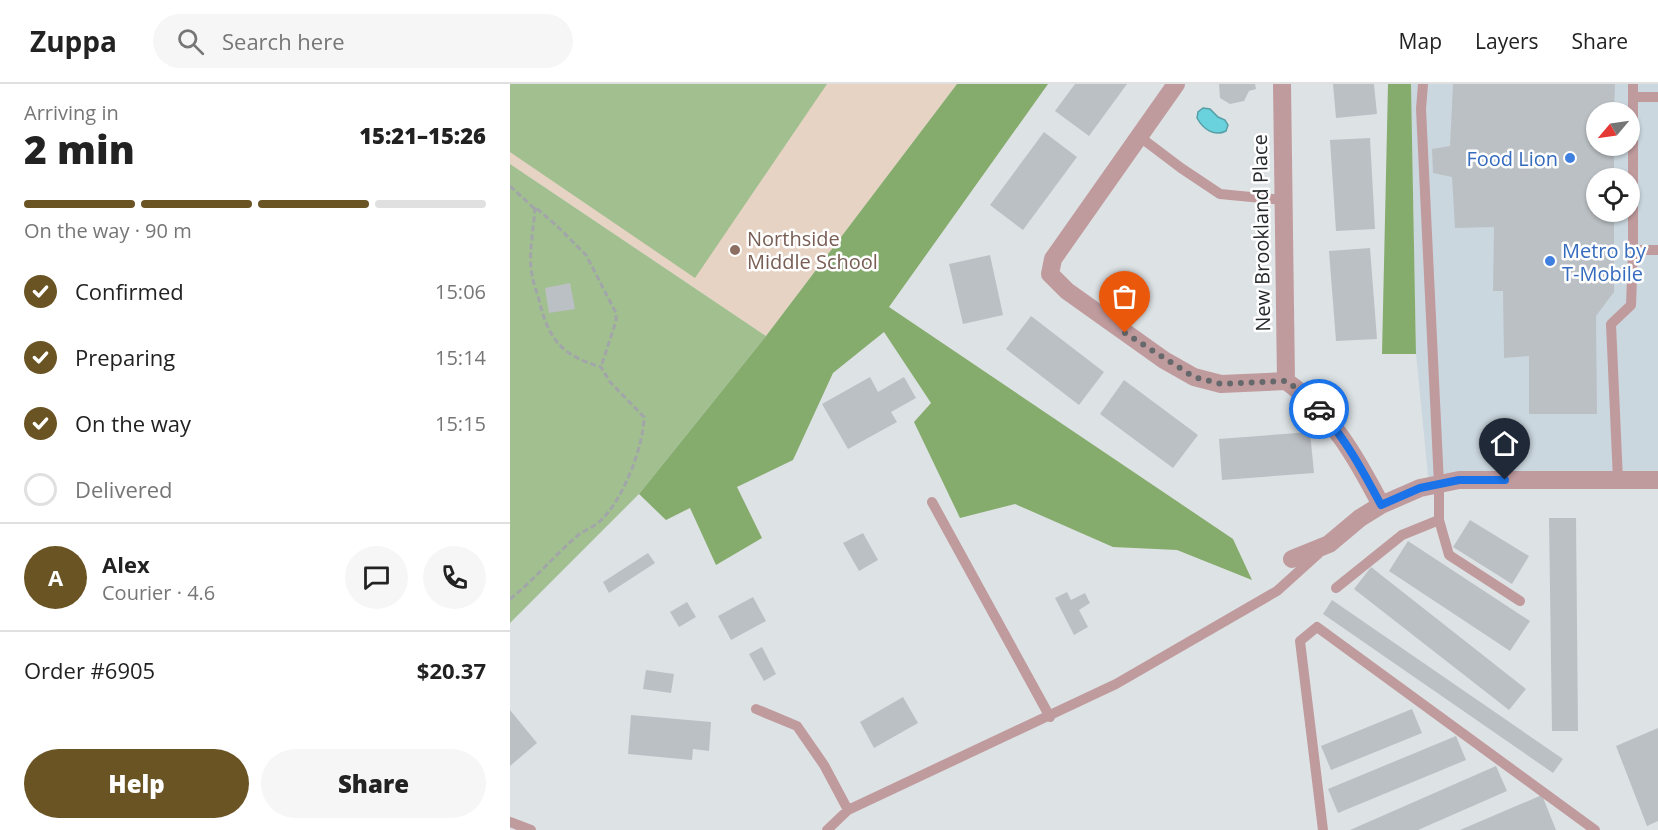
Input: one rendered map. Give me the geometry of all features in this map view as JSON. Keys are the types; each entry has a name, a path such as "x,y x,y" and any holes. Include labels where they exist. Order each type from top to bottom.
{"street":[{"path":"1176,84 1053,259 1050,274 1066,291 1164,360 1194,377 1221,384 1286,381 1307,396 1337,430 1356,458 1381,505"},
{"name":"New Brookland Place","path":"1282,84 1286,381"},
{"path":"1292,559 1329,543 1381,505 1420,488 1459,480 1658,480"}],"lane":[{"path":"1423,84 1421,109 1439,520 1449,555 1520,601"},
{"path":"1618,480 1611,324 1631,306 1633,84"},
{"path":"1633,97 1658,97"},
{"path":"1140,137 1220,194 1283,200"},
{"path":"1633,250 1658,250"},
{"path":"932,502 1050,717"},
{"path":"1336,588 1402,535 1439,520"},
{"path":"826,830 848,810 1116,684 1277,591 1329,543"},
{"path":"1323,830 1300,640 1317,627 1595,830"},
{"path":"756,709 797,726 824,765 848,810"},
{"path":"510,822 531,830"}],"path":[{"path":"510,186 557,226 586,255 616,313 616,321 601,367"},
{"path":"535,207 535,216"},
{"path":"510,599 579,534 600,522 613,506 628,475 644,426 644,417 610,382 601,367 582,362 564,350 549,332 531,268 535,207"}],"shaded area":[{"name":"Northside Middle School","path":"510,84 957,84 766,336 510,164"},
{"path":"1411,84 1658,84 1658,480 1429,486 1416,354"}],"green space":[{"path":"510,84 827,84 695,278 510,152"},
{"path":"957,84 1048,84 889,307 1233,539 1252,580 1177,550 1113,547 1015,504 960,518 914,422 931,403 884,332 833,373 793,460 737,487 762,538 716,565 690,508 666,520 639,494 766,336"},
{"path":"1388,84 1411,84 1416,354 1382,354"},
{"path":"510,164 766,336 639,494 510,623"}],"water":[{"path":"1203,108 1210,109 1225,120 1228,125 1226,131 1217,133 1202,126 1197,118 1198,112"}],"building":[{"path":"1075,84 1127,84 1089,136 1055,111"},
{"path":"1219,84 1255,84 1256,89 1249,91 1244,101 1230,104 1220,98"},
{"path":"1333,84 1374,84 1377,114 1336,118"},
{"path":"1453,84 1615,84 1614,102 1586,102 1586,156 1614,156 1614,168 1586,168 1586,222 1614,222 1614,292 1596,316 1597,414 1529,414 1529,356 1504,358 1503,291 1493,291 1494,227 1455,228 1452,177 1433,173 1432,149 1450,146"},
{"path":"1044,132 1077,157 1023,230 990,205"},
{"path":"1370,138 1375,229 1336,231 1330,140"},
{"path":"1370,248 1377,339 1336,341 1329,251"},
{"path":"990,255 1003,315 963,324 949,264"},
{"path":"570,283 575,309 549,313 545,288"},
{"path":"1031,316 1104,372 1079,405 1006,349"},
{"path":"870,377 878,392 904,377 916,398 891,412 897,422 848,449 822,404"},
{"path":"1124,380 1198,435 1173,468 1100,414"},
{"path":"1310,432 1314,473 1222,480 1219,439"},
{"path":"1549,518 1576,518 1578,731 1552,731"},
{"path":"1470,520 1529,556 1512,584 1453,547"},
{"path":"863,533 878,560 859,571 843,543"},
{"path":"1408,541 1530,621 1510,651 1389,571"},
{"path":"648,553 655,563 609,593 603,582"},
{"path":"1371,567 1526,689 1509,710 1354,589"},
{"path":"1067,592 1071,600 1085,593 1090,603 1079,610 1088,627 1074,635 1055,598"},
{"path":"753,597 766,621 731,640 718,616"},
{"path":"1332,600 1563,759 1553,773 1323,614"},
{"path":"687,602 696,617 679,627 670,612"},
{"path":"762,647 776,674 764,681 749,654"},
{"path":"646,670 674,674 671,693 643,689"},
{"path":"903,697 918,723 874,748 860,722"},
{"path":"1412,709 1422,733 1331,770 1321,746"},
{"path":"510,710 537,743 510,766"},
{"path":"631,715 711,722 709,751 693,749 692,760 628,754"},
{"path":"1658,728 1658,821 1647,826 1616,746"},
{"path":"1456,736 1466,760 1338,813 1328,789"},
{"path":"1496,766 1507,791 1418,830 1350,830"},
{"path":"1542,795 1556,830 1460,830"}],"way so far":[{"path":"1125,333 1194,377 1221,384 1286,381 1307,396 1319,409"}],"place":[{"name":"Food Lion","path":"1570,158"},
{"name":"Northside Middle School","path":"735,250"},
{"name":"Metro by T-Mobile","path":"1550,261"}],"route":[{"path":"1319,409 1356,458 1381,505 1420,488 1459,480 1505,480"}]}
